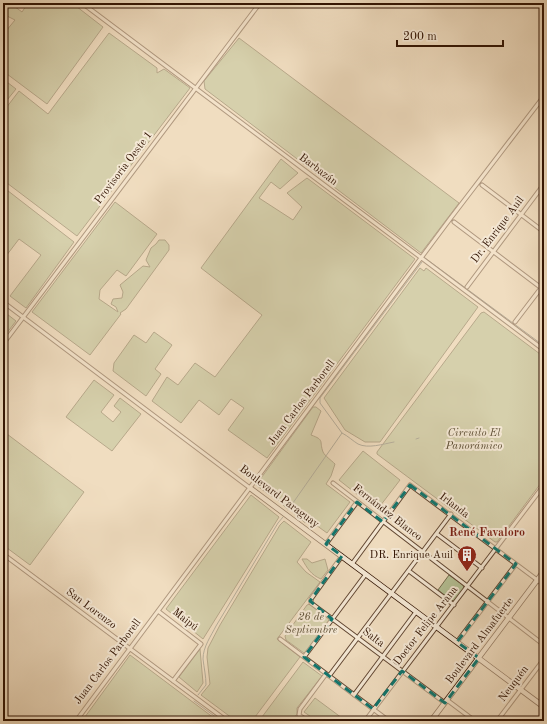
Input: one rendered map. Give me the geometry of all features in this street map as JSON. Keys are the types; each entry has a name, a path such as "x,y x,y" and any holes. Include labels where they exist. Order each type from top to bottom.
{"street":[{"name":"Barbazán","path":"82,3 544,350"},
{"name":"Provisoria Oeste 1","path":"3,344 260,3"},
{"name":"Juan Carlos Parborell","path":"76,721 421,258 544,96"},
{"name":"Dr. Enrique Auil","path":"467,287 544,184"},
{"path":"482,185 544,232"},
{"path":"454,222 542,289"},
{"path":"515,322 542,289 544,284"},
{"name":"Boulevard Paraguay","path":"3,302 544,707"},
{"name":"Fernández Blanco","path":"333,483 544,645"},
{"name":"Irlanda","path":"383,522 410,485 451,514 544,586"},
{"name":"Doctor Felipe Arana","path":"365,721 544,486"},
{"path":"326,544 357,502"},
{"path":"308,721 299,715 300,709 423,553 451,514"},
{"path":"352,564 383,522"},
{"path":"437,534 482,568"},
{"name":"San Lorenzo","path":"3,554 226,721"},
{"name":"Salta","path":"342,556 310,601 402,671 475,721"},
{"path":"457,642 516,564"},
{"path":"409,571 454,605"},
{"name":"Boulevard Almafuerte","path":"431,721 544,571"},
{"path":"304,657 366,574"},
{"name":"Maipú","path":"158,611 201,644 173,681"},
{"path":"354,695 416,612"},
{"path":"280,639 389,721"},
{"name":"Neuquén","path":"497,721 544,659"}],"highlighted area":[{"path":"410,485 516,564 457,642 479,658 445,703 402,671 373,709 304,657 332,619 310,601 342,556 326,544 357,502 383,522"}],"green space":[{"path":"3,3 10,3 22,12 28,3 72,3 103,27 47,104 3,71 3,29 6,31 15,20 3,14"},
{"path":"109,33 157,68 157,73 164,69 190,88 77,236 3,180 3,112 19,91 48,114"},
{"path":"239,38 459,203 421,253 205,89 204,81"},
{"path":"3,79 16,89 3,105"},
{"path":"281,159 298,173 280,189 271,182 259,198 293,220 302,207 287,193 307,178 415,259 267,458 228,430 244,408 231,399 219,415 199,400 181,423 152,401 167,377 178,385 195,363 215,377 262,315 201,268"},
{"path":"3,187 74,242 26,308 10,296 41,255 19,239 3,260"},
{"path":"115,202 157,234 126,276 117,270 100,290 99,299 118,312 116,307 111,304 113,299 122,298 123,292 120,285 143,266 150,267 146,260 151,248 159,240 165,240 169,245 169,250 126,309 120,313 121,314 90,355 32,312"},
{"path":"420,268 424,271 426,268 478,307 380,442 365,442 345,430 324,398"},
{"path":"3,311 16,321 3,338"},
{"name":"Circuito El Panorámico","path":"484,312 544,357 544,479 497,542 377,454 481,313"},
{"path":"154,332 172,345 155,369 161,374 146,396 113,371 114,363 134,335 146,343"},
{"path":"94,380 114,395 101,412 113,422 121,412 114,406 120,398 141,414 112,451 66,417"},
{"path":"313,407 316,407 321,411 311,435 321,441 324,454 335,464 331,476 326,484 350,502 327,533 316,525 304,522 297,514 285,507 277,499 256,485"},
{"path":"3,431 84,492 30,565 3,545"},
{"path":"363,451 400,480 377,510 339,480"},
{"path":"251,495 279,517 203,639 166,609"},
{"path":"284,521 311,542 297,562 306,572 320,582 277,639 300,657 252,721 236,721 201,695 210,684 207,657 208,648 220,625 280,525"},
{"path":"302,559 307,559 312,563 325,559 328,570 321,579 312,573"},
{"path":"449,575 463,585 464,588 454,601 438,590"},
{"name":"26 de Septiembre","path":"310,604 330,620 306,653 304,653 286,640 285,636 307,605"},
{"path":"200,649 203,683 197,692 179,677"},
{"path":"130,655 218,721 82,721"},
{"path":"303,662 322,676 297,708 297,714 292,721 259,721"},
{"path":"315,698 346,721 317,721 304,712"}],"waterway":[{"path":"425,258 544,346"},
{"path":"342,433 320,403 320,398 422,262"},
{"path":"288,510 342,433 358,444 366,446 376,446 394,442"},
{"path":"198,695 206,685 203,659 204,650 216,626 283,517"},
{"path":"194,701 221,721"}],"place":[{"name":"DR. Enrique Auil","path":"467,572"}],"district":[{"name":"René Favaloro","path":"487,533"}]}
